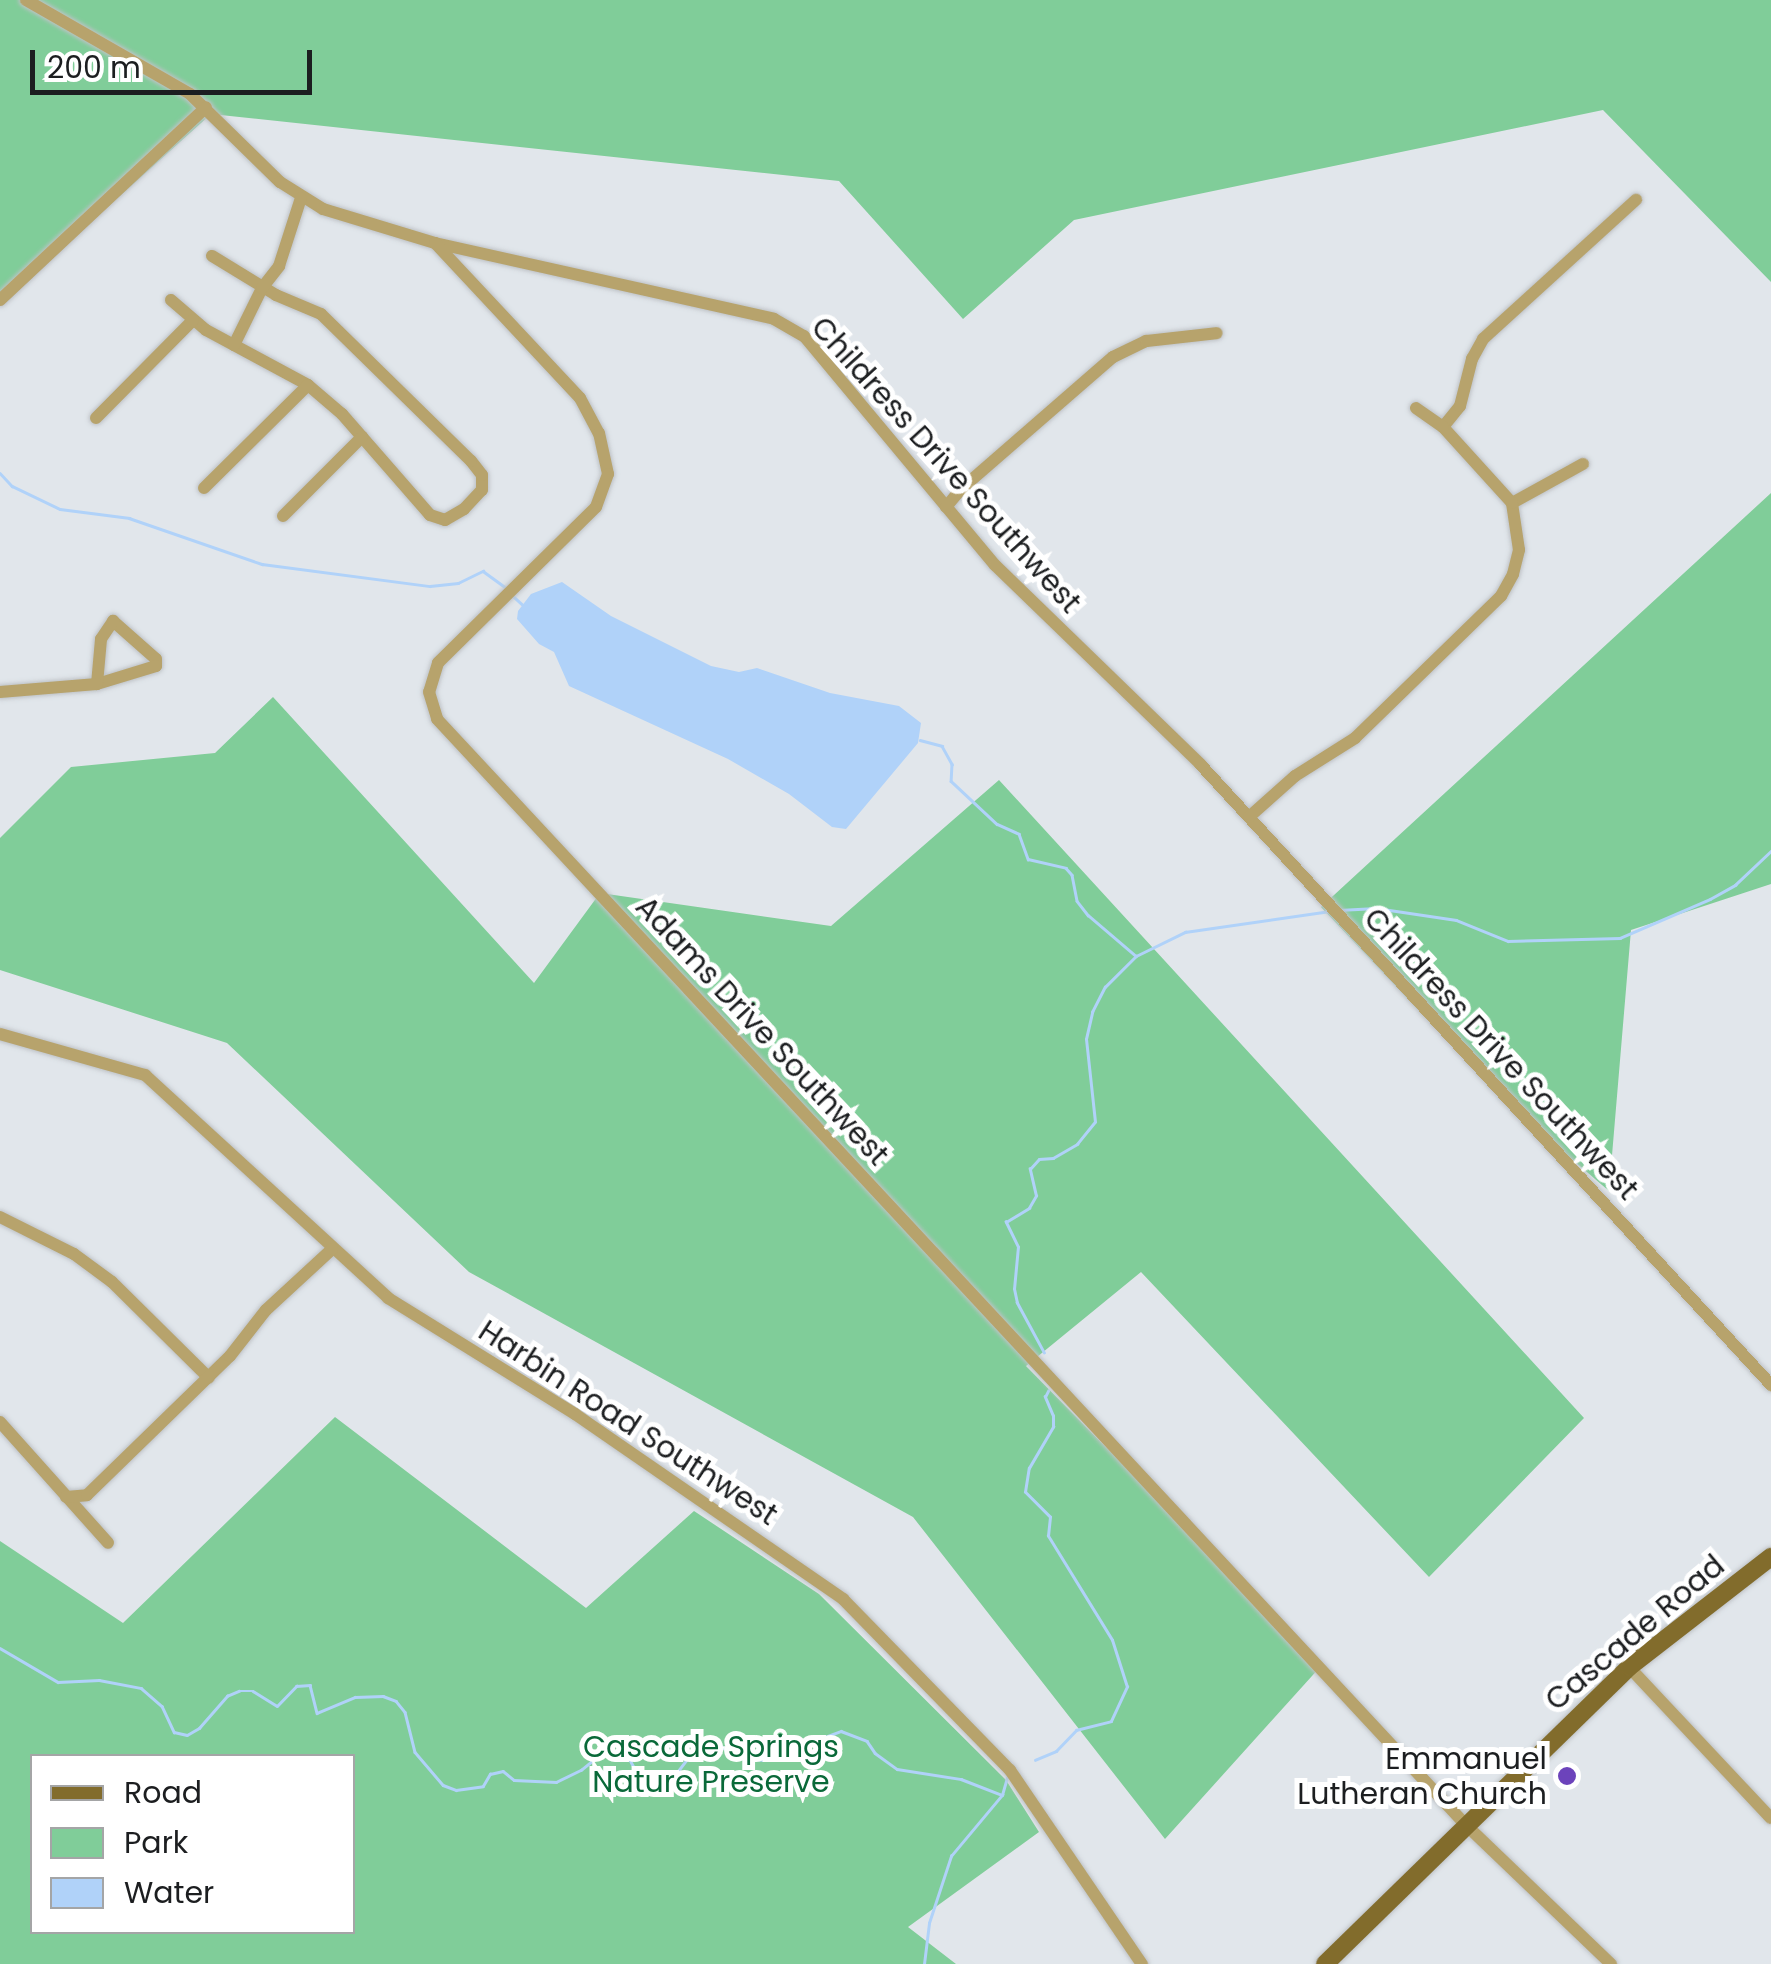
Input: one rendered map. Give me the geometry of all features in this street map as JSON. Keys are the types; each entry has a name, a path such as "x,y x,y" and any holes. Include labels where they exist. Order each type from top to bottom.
{"main road":[{"name":"Cascade Road","path":"1325,1964 1630,1667 1771,1557"}],"street":[{"name":"Childress Drive Southwest","path":"26,0 206,107 300,198 435,244 787,324 843,380 946,507 1040,613 1186,750 1771,1384"},
{"path":"0,300 206,107"},
{"path":"234,346 262,288 279,266 300,198"},
{"path":"1443,428 1460,406 1472,359 1484,340 1636,200"},
{"name":"Adams Drive Southwest","path":"435,244 580,398 599,434 608,474 596,507 438,663 429,692 438,719 1466,1825 1610,1964"},
{"path":"171,300 193,320 234,346 308,385 362,437 430,515 446,520 482,490 482,475 471,462 444,440 321,314 262,288 212,256"},
{"path":"96,418 193,320"},
{"path":"946,507 961,489 1113,357 1146,341 1217,333"},
{"path":"204,488 308,385"},
{"path":"1248,818 1295,776 1355,738 1501,596 1514,574 1519,550 1512,503 1443,428 1416,408"},
{"path":"283,516 362,437"},
{"path":"1512,503 1584,464"},
{"path":"0,692 97,684 156,666 156,658 113,621 101,639 97,684"},
{"name":"Harbin Road Southwest","path":"0,1034 146,1075 259,1174 332,1249 388,1298 575,1414 843,1599 1010,1770 1142,1964"},
{"path":"0,1218 74,1254 99,1273 208,1378"},
{"path":"66,1497 87,1495 208,1378 266,1310 332,1249"},
{"path":"0,1422 108,1543"},
{"path":"1630,1667 1771,1818"}],"green space":[{"path":"0,0 1771,0 1771,282 1603,110 1074,220 963,319 839,181 211,114 0,304"},
{"path":"1771,493 1771,884 1631,930 1609,1191 1505,1102 1321,907"},
{"path":"273,697 534,983 600,893 831,926 999,780 1584,1418 1429,1577 1141,1272 1026,1366 1321,1666 1165,1839 913,1517 469,1272 227,1043 0,970 0,838 71,767 215,753"},
{"name":"Cascade Springs Nature Preserve","path":"335,1417 586,1608 694,1511 819,1594 1006,1780 1039,1832 908,1927 956,1964 0,1964 0,1541 123,1623"}],"water":[{"path":"562,582 611,616 711,666 739,672 757,668 830,693 899,706 921,723 918,743 846,829 832,827 789,794 728,759 569,686 554,652 539,644 517,619 518,611 531,594"}],"waterway":[{"path":"0,473 12,486 60,509 129,518 262,564 430,586 458,583 483,571 508,589"},
{"path":"513,596 522,604"},
{"path":"920,740 942,746 952,764 951,781 997,824 1019,834 1028,859 1066,868 1072,875 1077,901 1088,915 1136,956"},
{"path":"1339,910 1376,908 1456,920 1508,941 1620,938 1735,885 1771,851"},
{"path":"1044,1353 1017,1303 1014,1289 1018,1247 1006,1222 1029,1208 1036,1196 1030,1169 1039,1159 1053,1158 1077,1144 1095,1122 1086,1039 1092,1012 1105,987 1136,956 1185,932 1331,911"},
{"path":"1035,1760 1056,1751 1076,1730 1111,1721 1127,1687 1112,1640 1048,1536 1050,1517 1025,1492 1029,1468 1053,1427 1045,1397 1048,1391"},
{"path":"0,1648 58,1682 99,1680 141,1688 162,1706 174,1732 187,1735 199,1728 227,1696 239,1691 253,1691 277,1706 296,1686 310,1685 317,1713 355,1697 383,1696 396,1701 405,1712 415,1752 443,1785 456,1790 483,1786 490,1774 503,1771 514,1780 556,1782 581,1770 603,1752 617,1752 629,1758 636,1771 661,1779 675,1775 700,1742 713,1740 735,1756 763,1760 841,1731 867,1741 875,1753 897,1769 961,1779 1002,1795"},
{"path":"924,1964 929,1923 951,1856 1002,1795 1007,1778"}],"place":[{"name":"Emmanuel Lutheran Church","path":"1567,1776"}]}
